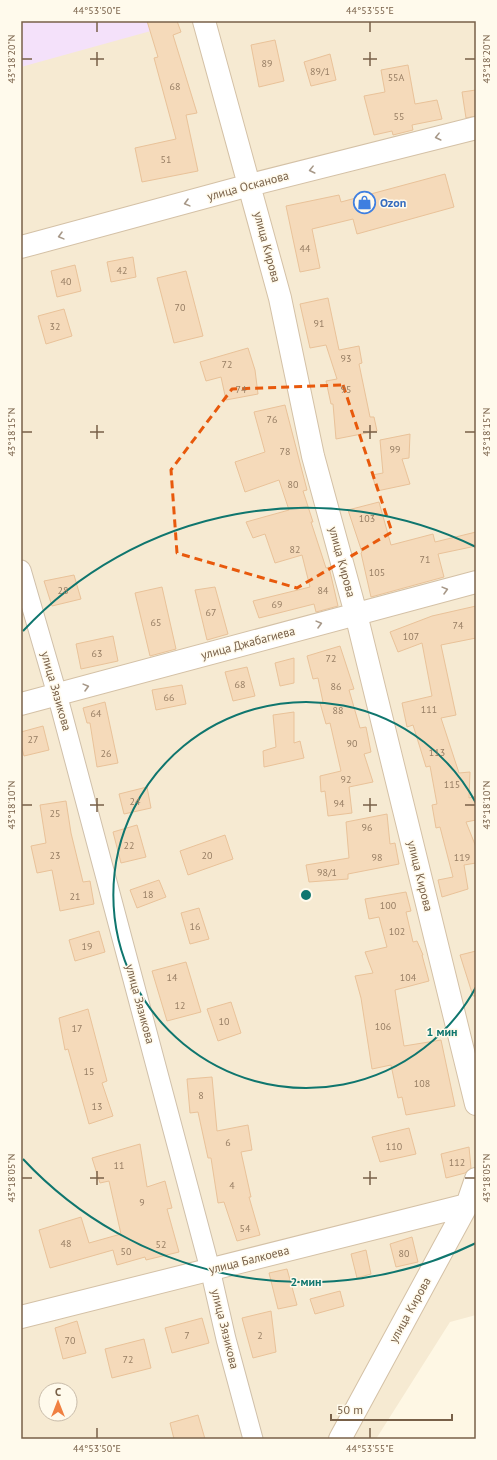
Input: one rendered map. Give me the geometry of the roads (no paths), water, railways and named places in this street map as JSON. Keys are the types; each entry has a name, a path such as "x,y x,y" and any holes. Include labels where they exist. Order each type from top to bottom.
{"street":[{"name":"улица Кирова","path":"204,21 280,298 313,456 356,614 476,1104"},
{"name":"улица Осканова","path":"21,247 250,185 476,128"},
{"name":"улица Зязикова","path":"21,570 58,694 210,1269 226,1339 253,1439"},
{"name":"улица Джабагиева","path":"21,704 476,582"},
{"name":"улица Кирова","path":"340,1439 471,1204 476,1179"},
{"name":"улица Балкоева","path":"21,1317 471,1204"}],"place":[{"name":"Ozon","path":"365,203"}]}
